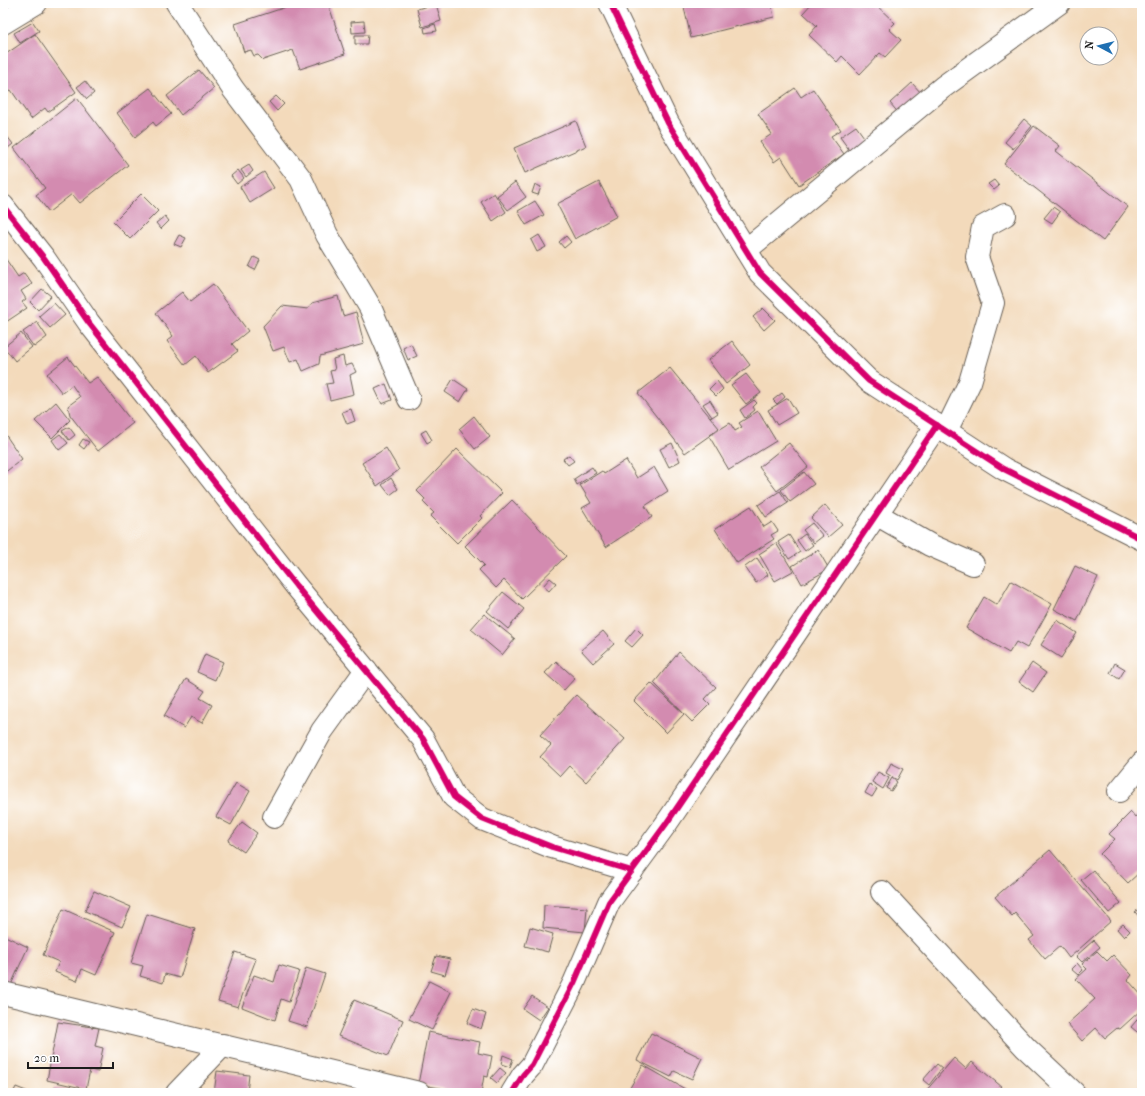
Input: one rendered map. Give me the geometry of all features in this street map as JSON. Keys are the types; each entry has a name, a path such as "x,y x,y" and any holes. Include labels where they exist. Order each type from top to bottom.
{"street":[{"path":"3,23 36,3"},
{"path":"177,3 233,89 301,179 327,236 370,307 409,399"},
{"path":"610,3 668,123 760,273 869,381 1004,469 1142,539"},
{"path":"746,250 943,88 1059,3"},
{"path":"3,206 44,258 94,329 296,586 423,739 454,797 482,819 552,847 632,871"},
{"path":"512,1093 524,1074 532,1065 574,982 609,902 670,818 876,514 941,428 970,382 993,303 977,257 983,226 1005,215"},
{"path":"876,514 930,545 973,564"},
{"path":"274,817 322,731 366,670"},
{"path":"1119,791 1142,763"},
{"path":"882,892 1026,1048 1074,1093"},
{"path":"3,993 419,1093"},
{"path":"177,1093 223,1045"}],"building":[{"path":"298,3 328,3 345,54 300,69 293,50 263,60 258,55 254,56 251,50 244,52 235,24"},
{"path":"683,3 771,3 774,17 691,38"},
{"path":"812,3 874,3 895,23 889,29 901,40 885,57 880,53 860,74 842,56 837,62 809,35 817,26 803,13"},
{"path":"436,4 441,21 422,27 417,9"},
{"path":"364,21 365,32 352,33 351,22"},
{"path":"33,22 39,31 20,43 14,33"},
{"path":"435,24 437,31 425,33 424,28"},
{"path":"35,34 76,92 48,112 45,108 31,119 11,90 3,95 3,56"},
{"path":"355,35 368,35 367,44 355,44"},
{"path":"199,70 214,88 181,115 167,96"},
{"path":"85,81 94,93 87,99 77,87"},
{"path":"912,83 922,94 900,115 890,103"},
{"path":"150,88 171,114 156,126 153,122 135,137 117,113"},
{"path":"795,88 801,97 813,89 841,130 831,136 844,154 799,185 781,157 774,162 760,142 772,134 758,114"},
{"path":"276,96 284,104 277,111 269,102"},
{"path":"77,98 128,165 80,203 72,194 49,212 36,195 45,188 14,148"},
{"path":"1024,119 1032,126 1013,149 1005,142"},
{"path":"576,121 586,146 525,173 514,148"},
{"path":"856,126 869,144 853,155 840,137"},
{"path":"1034,126 1060,146 1056,151 1128,207 1103,241 1004,164"},
{"path":"3,131 13,144 3,152"},
{"path":"249,165 253,171 246,177 241,170"},
{"path":"238,170 244,178 237,184 231,176"},
{"path":"264,172 274,188 250,203 240,187"},
{"path":"994,180 999,186 994,190 988,184"},
{"path":"515,182 526,197 508,210 497,196"},
{"path":"599,182 617,216 575,239 557,204"},
{"path":"535,184 541,187 538,195 532,193"},
{"path":"494,193 506,212 493,221 481,202"},
{"path":"141,194 158,211 130,239 113,222"},
{"path":"535,201 544,215 526,225 518,211"},
{"path":"1053,207 1060,212 1052,223 1044,218"},
{"path":"165,216 169,221 161,229 156,223"},
{"path":"179,235 186,238 181,247 174,244"},
{"path":"539,235 546,247 537,252 531,240"},
{"path":"566,236 571,242 564,248 559,242"},
{"path":"3,255 18,277 24,273 32,284 21,291 26,299 22,302 27,308 3,324"},
{"path":"254,257 260,260 255,270 249,267"},
{"path":"213,284 248,331 232,344 238,351 208,373 196,356 185,365 167,341 173,336 156,313 182,292 190,302"},
{"path":"42,289 51,296 38,310 30,302"},
{"path":"338,296 343,316 356,312 364,344 320,356 319,364 303,371 298,359 290,362 284,347 273,351 263,326 282,306 308,309 312,303"},
{"path":"54,303 65,315 50,328 39,316"},
{"path":"763,308 775,320 764,330 753,317"},
{"path":"37,322 47,337 34,347 23,332"},
{"path":"21,333 32,347 15,361 4,347"},
{"path":"732,341 750,365 726,384 708,360"},
{"path":"411,344 417,356 408,360 403,348"},
{"path":"343,356 345,366 352,364 356,372 350,375 354,394 330,400 326,384 333,383 330,371 335,370 333,359"},
{"path":"68,357 88,383 97,377 133,423 98,451 70,415 68,406 80,397 72,385 62,393 47,374"},
{"path":"670,368 719,428 685,453 638,393"},
{"path":"746,374 761,393 746,404 731,385"},
{"path":"453,379 468,389 460,402 445,392"},
{"path":"717,381 723,389 716,396 709,389"},
{"path":"386,384 392,400 382,404 375,389"},
{"path":"782,393 785,397 777,404 773,400"},
{"path":"788,398 797,413 777,425 768,410"},
{"path":"710,400 718,413 712,417 703,404"},
{"path":"754,400 757,403 753,407 755,410 745,418 740,410"},
{"path":"56,402 70,420 52,438 35,421"},
{"path":"351,409 355,421 347,424 342,412"},
{"path":"758,411 776,441 729,470 709,436 730,423 735,431 742,427 739,423"},
{"path":"474,416 490,437 475,449 459,429"},
{"path":"69,427 75,435 69,440 62,431"},
{"path":"426,430 432,440 427,443 421,433"},
{"path":"3,431 22,459 3,474"},
{"path":"60,434 68,443 59,450 52,440"},
{"path":"83,439 89,442 84,449 79,445"},
{"path":"672,443 680,461 669,467 660,449"},
{"path":"789,443 808,467 777,491 759,467"},
{"path":"386,448 399,470 377,486 362,463"},
{"path":"457,449 502,493 480,516 482,518 457,543 430,516 434,513 423,502 425,499 417,491"},
{"path":"569,455 574,461 568,465 563,459"},
{"path":"626,460 637,478 654,467 668,491 645,506 652,517 606,547 582,508 591,503 580,485 602,471 604,474"},
{"path":"592,467 596,473 577,485 574,479"},
{"path":"804,472 814,484 790,502 781,490"},
{"path":"391,478 398,489 390,495 382,485"},
{"path":"780,491 788,503 766,517 758,505"},
{"path":"512,500 566,556 522,599 504,580 496,588 479,570 484,565 465,546"},
{"path":"825,505 842,525 828,537 811,518"},
{"path":"751,506 764,527 772,522 778,531 771,535 774,539 737,563 715,529"},
{"path":"812,523 823,536 814,543 803,530"},
{"path":"805,534 813,545 805,551 797,540"},
{"path":"789,535 800,552 789,559 778,542"},
{"path":"776,543 793,571 775,581 759,554"},
{"path":"818,550 829,569 802,584 792,566"},
{"path":"757,558 768,575 756,583 745,567"},
{"path":"1075,566 1098,577 1077,621 1054,609"},
{"path":"550,578 556,583 549,591 543,586"},
{"path":"1011,581 1052,604 1027,648 1016,642 1009,653 966,628 984,597 997,605"},
{"path":"503,592 524,609 508,629 487,611"},
{"path":"484,614 515,639 502,655 471,629"},
{"path":"1057,620 1077,633 1061,658 1041,645"},
{"path":"636,628 643,635 632,647 625,641"},
{"path":"603,631 614,644 593,663 581,650"},
{"path":"679,652 716,687 705,699 710,704 692,722 654,683"},
{"path":"205,654 223,662 215,680 197,672"},
{"path":"556,661 575,678 564,690 545,673"},
{"path":"1032,663 1046,673 1033,692 1019,682"},
{"path":"1115,663 1125,669 1119,679 1110,673"},
{"path":"186,679 205,691 200,698 212,705 202,723 191,717 184,728 164,716"},
{"path":"651,683 684,714 666,733 634,701"},
{"path":"576,695 625,739 586,782 569,766 560,776 540,757 551,745 540,735"},
{"path":"891,763 903,769 897,780 886,773"},
{"path":"878,772 889,778 883,789 872,782"},
{"path":"892,778 897,782 891,791 886,788"},
{"path":"236,783 250,791 231,825 216,817"},
{"path":"870,784 877,789 872,797 865,793"},
{"path":"1142,810 1142,870 1128,883 1100,854 1115,839 1109,834 1131,812 1135,817"},
{"path":"242,822 257,833 244,852 228,841"},
{"path":"1050,850 1111,921 1069,958 1060,946 1045,959 1029,940 1034,936 1015,913 1012,916 995,897"},
{"path":"1093,870 1121,903 1109,913 1081,880"},
{"path":"94,891 131,907 122,927 85,911"},
{"path":"544,905 587,908 585,932 543,928"},
{"path":"1142,906 1142,920 1135,912"},
{"path":"63,909 115,932 96,975 82,969 77,981 55,972 59,962 43,955"},
{"path":"147,914 195,929 180,978 165,974 163,983 140,976 143,966 131,963"},
{"path":"1123,924 1130,931 1124,937 1117,929"},
{"path":"530,927 553,934 548,952 525,946"},
{"path":"3,935 28,947 11,985 3,982"},
{"path":"1094,940 1100,947 1082,962 1076,956"},
{"path":"1097,951 1107,961 1113,955 1132,975 1128,980 1142,996 1142,1009 1120,1029 1117,1028 1105,1038 1096,1028 1082,1041 1067,1024 1095,999 1076,979 1087,969 1082,964"},
{"path":"235,952 256,959 238,1007 218,1001"},
{"path":"436,956 450,959 445,975 431,971"},
{"path":"1077,963 1083,970 1078,975 1071,969"},
{"path":"279,965 299,971 289,1002 281,999 275,1020 242,1007 254,975 274,982"},
{"path":"306,968 325,974 307,1027 288,1021"},
{"path":"429,981 451,992 432,1030 409,1019"},
{"path":"532,996 548,1007 539,1020 523,1009"},
{"path":"354,1000 403,1020 388,1056 338,1036"},
{"path":"473,1009 486,1014 481,1029 467,1023"},
{"path":"1142,1014 1142,1036 1131,1027"},
{"path":"58,1022 99,1028 95,1046 103,1048 98,1072 90,1070 86,1089 47,1080"},
{"path":"428,1032 480,1042 478,1053 492,1056 488,1077 484,1076 481,1093 467,1093 418,1084"},
{"path":"651,1033 702,1058 692,1079 674,1071 671,1077 637,1060"},
{"path":"503,1055 513,1059 510,1067 501,1064"},
{"path":"954,1058 966,1069 972,1062 1002,1087 996,1093 925,1092"},
{"path":"937,1064 942,1068 929,1085 923,1080"},
{"path":"643,1065 692,1093 627,1093"},
{"path":"500,1068 506,1073 497,1083 491,1078"},
{"path":"217,1071 249,1075 247,1093 214,1093"},
{"path":"16,1087 31,1093 13,1093"},
{"path":"55,1087 80,1092 80,1093 54,1093"}],"cycle path":[{"path":"610,3 668,123 760,273 869,381 1004,469 1142,539"},
{"path":"3,206 44,258 89,323 296,586 423,739 454,797 482,819 552,847 632,871"},
{"path":"512,1093 523,1075 532,1065 574,983 609,902 666,824 937,425"}]}
